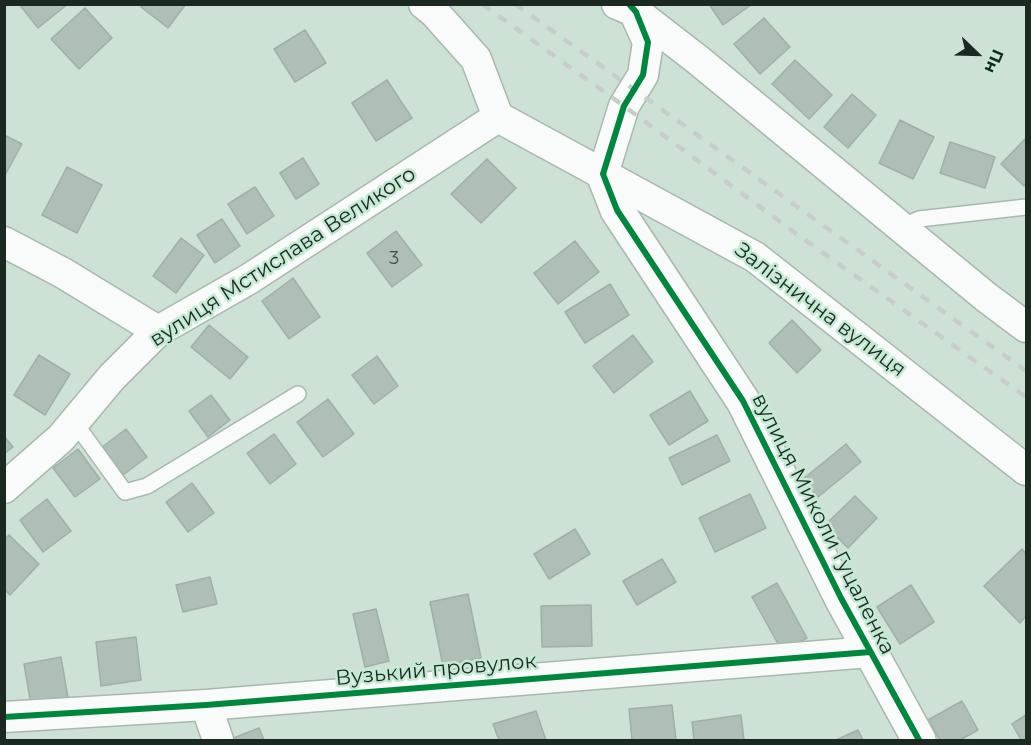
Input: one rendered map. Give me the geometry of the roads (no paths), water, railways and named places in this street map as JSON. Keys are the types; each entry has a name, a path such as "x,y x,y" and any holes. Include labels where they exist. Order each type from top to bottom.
{"street":[{"path":"424,4 435,13 476,59 498,117"},
{"path":"603,174 624,106 643,75 648,42 635,6"},
{"path":"635,6 986,297 1026,327"},
{"name":"Залізнична вулиця","path":"498,117 755,257 1026,470"},
{"name":"вулиця Мстислава Великого","path":"4,488 61,438 112,377 158,331 249,279 498,117"},
{"name":"вулиця Миколи Гуцаленка","path":"603,174 617,210 742,401 841,598 919,741"},
{"path":"4,242 63,273 158,331"},
{"name":"Вузький провулок","path":"4,717 206,705 870,652"},
{"path":"206,705 218,741"}],"lane":[{"path":"901,227 919,219 1026,207"},
{"path":"75,423 124,492 147,486 298,394"}],"railway":[{"path":"482,4 798,235 1026,397"},
{"path":"515,4 1026,371"}]}
